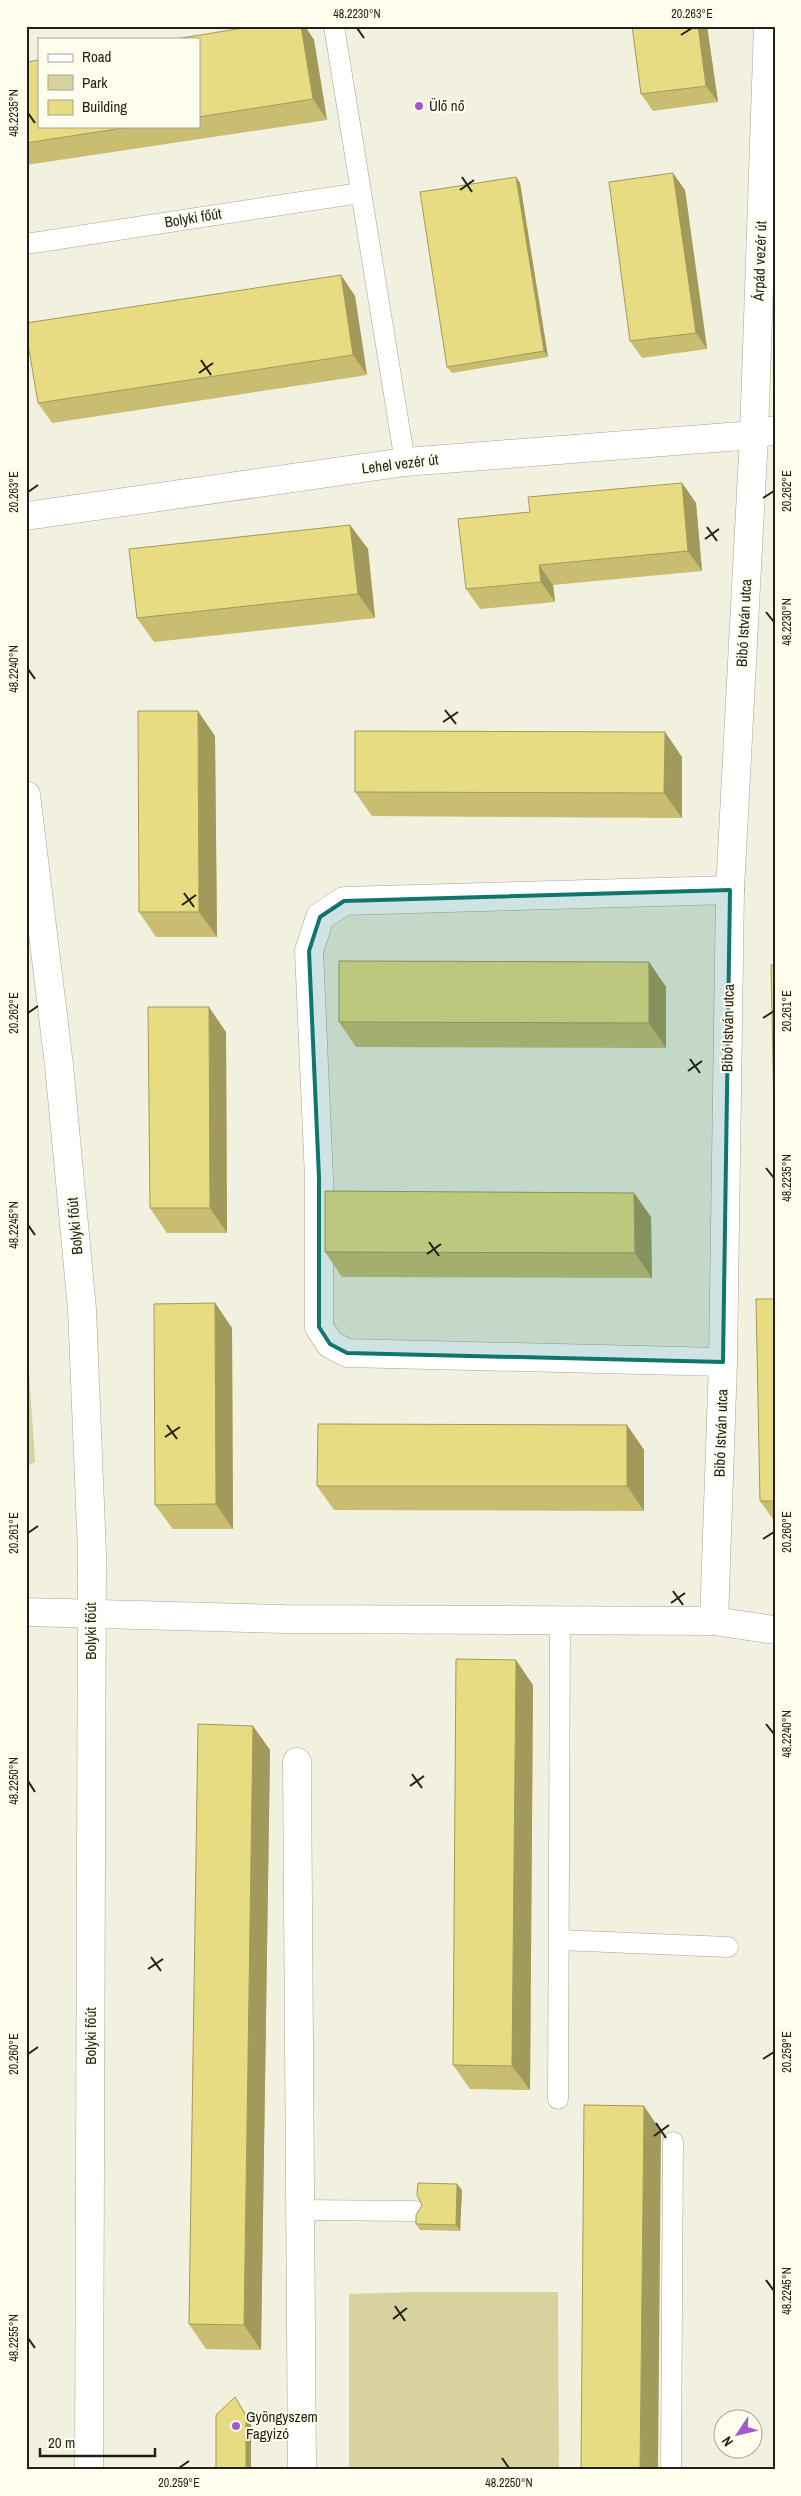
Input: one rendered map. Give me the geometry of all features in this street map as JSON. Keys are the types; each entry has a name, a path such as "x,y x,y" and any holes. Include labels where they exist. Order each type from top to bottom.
{"street":[{"name":"Árpád vezér út","path":"764,433 768,26"},
{"name":"Lehel vezér út","path":"26,516 405,462 764,433"},
{"name":"Bibó István utca","path":"714,1621 723,1362 730,890 764,433"},
{"name":"Bolyki főút","path":"26,795 60,1065 82,1309 92,1553 90,1613 89,2470"},
{"path":"723,1362 347,1353 330,1344 319,1327 319,1178 309,951 320,918 344,901 730,890"},
{"path":"26,1612 285,1619 714,1621 775,1630"},
{"path":"297,1762 302,2470"}],"lane":[{"path":"334,26 405,462"},
{"name":"Bolyki főút","path":"26,244 360,193"},
{"path":"558,2099 560,1620"},
{"path":"559,1940 728,1947"},
{"path":"671,2470 673,2142"},
{"path":"300,2210 415,2211"}],"highlighted area":[{"path":"730,890 723,1362 347,1353 330,1344 319,1327 319,1178 309,951 320,917 344,901"}],"green space":[{"path":"26,1326 35,1462 26,1467"},
{"path":"558,2292 559,2470 349,2470 349,2294"}],"building":[{"path":"256,26 301,26 313,99 200,117 200,38 181,38"},
{"path":"632,26 698,26 706,86 641,94"},
{"path":"38,60 38,128 123,128 26,143 26,62"},
{"path":"673,173 696,333 630,341 609,182"},
{"path":"516,177 544,351 447,367 420,192"},
{"path":"341,275 353,355 38,403 26,323"},
{"path":"682,483 688,551 539,565 541,582 466,589 458,519 530,512 528,497"},
{"path":"350,525 358,594 137,618 129,549"},
{"path":"138,711 198,711 199,912 139,912"},
{"path":"355,731 665,732 664,793 355,792"},
{"path":"339,961 649,962 649,1023 339,1022"},
{"path":"771,965 775,965 775,1167"},
{"path":"148,1007 209,1007 210,1208 150,1208"},
{"path":"325,1191 634,1193 635,1253 325,1252"},
{"path":"756,1299 775,1299 775,1501 760,1501"},
{"path":"215,1303 216,1504 155,1505 154,1304"},
{"path":"318,1424 627,1425 627,1486 317,1486"},
{"path":"456,1659 516,1660 512,2066 453,2065"},
{"path":"198,1724 253,1726 244,2325 189,2324"},
{"path":"584,2105 644,2106 640,2470 581,2470"},
{"path":"418,2183 457,2184 456,2225 416,2224 416,2215 422,2205 417,2195"},
{"path":"235,2397 246,2416 246,2470 216,2470 216,2415"}],"place":[{"name":"Ülő nő","path":"419,106"},
{"name":"Gyöngyszem Fagyizó","path":"236,2426"}]}
